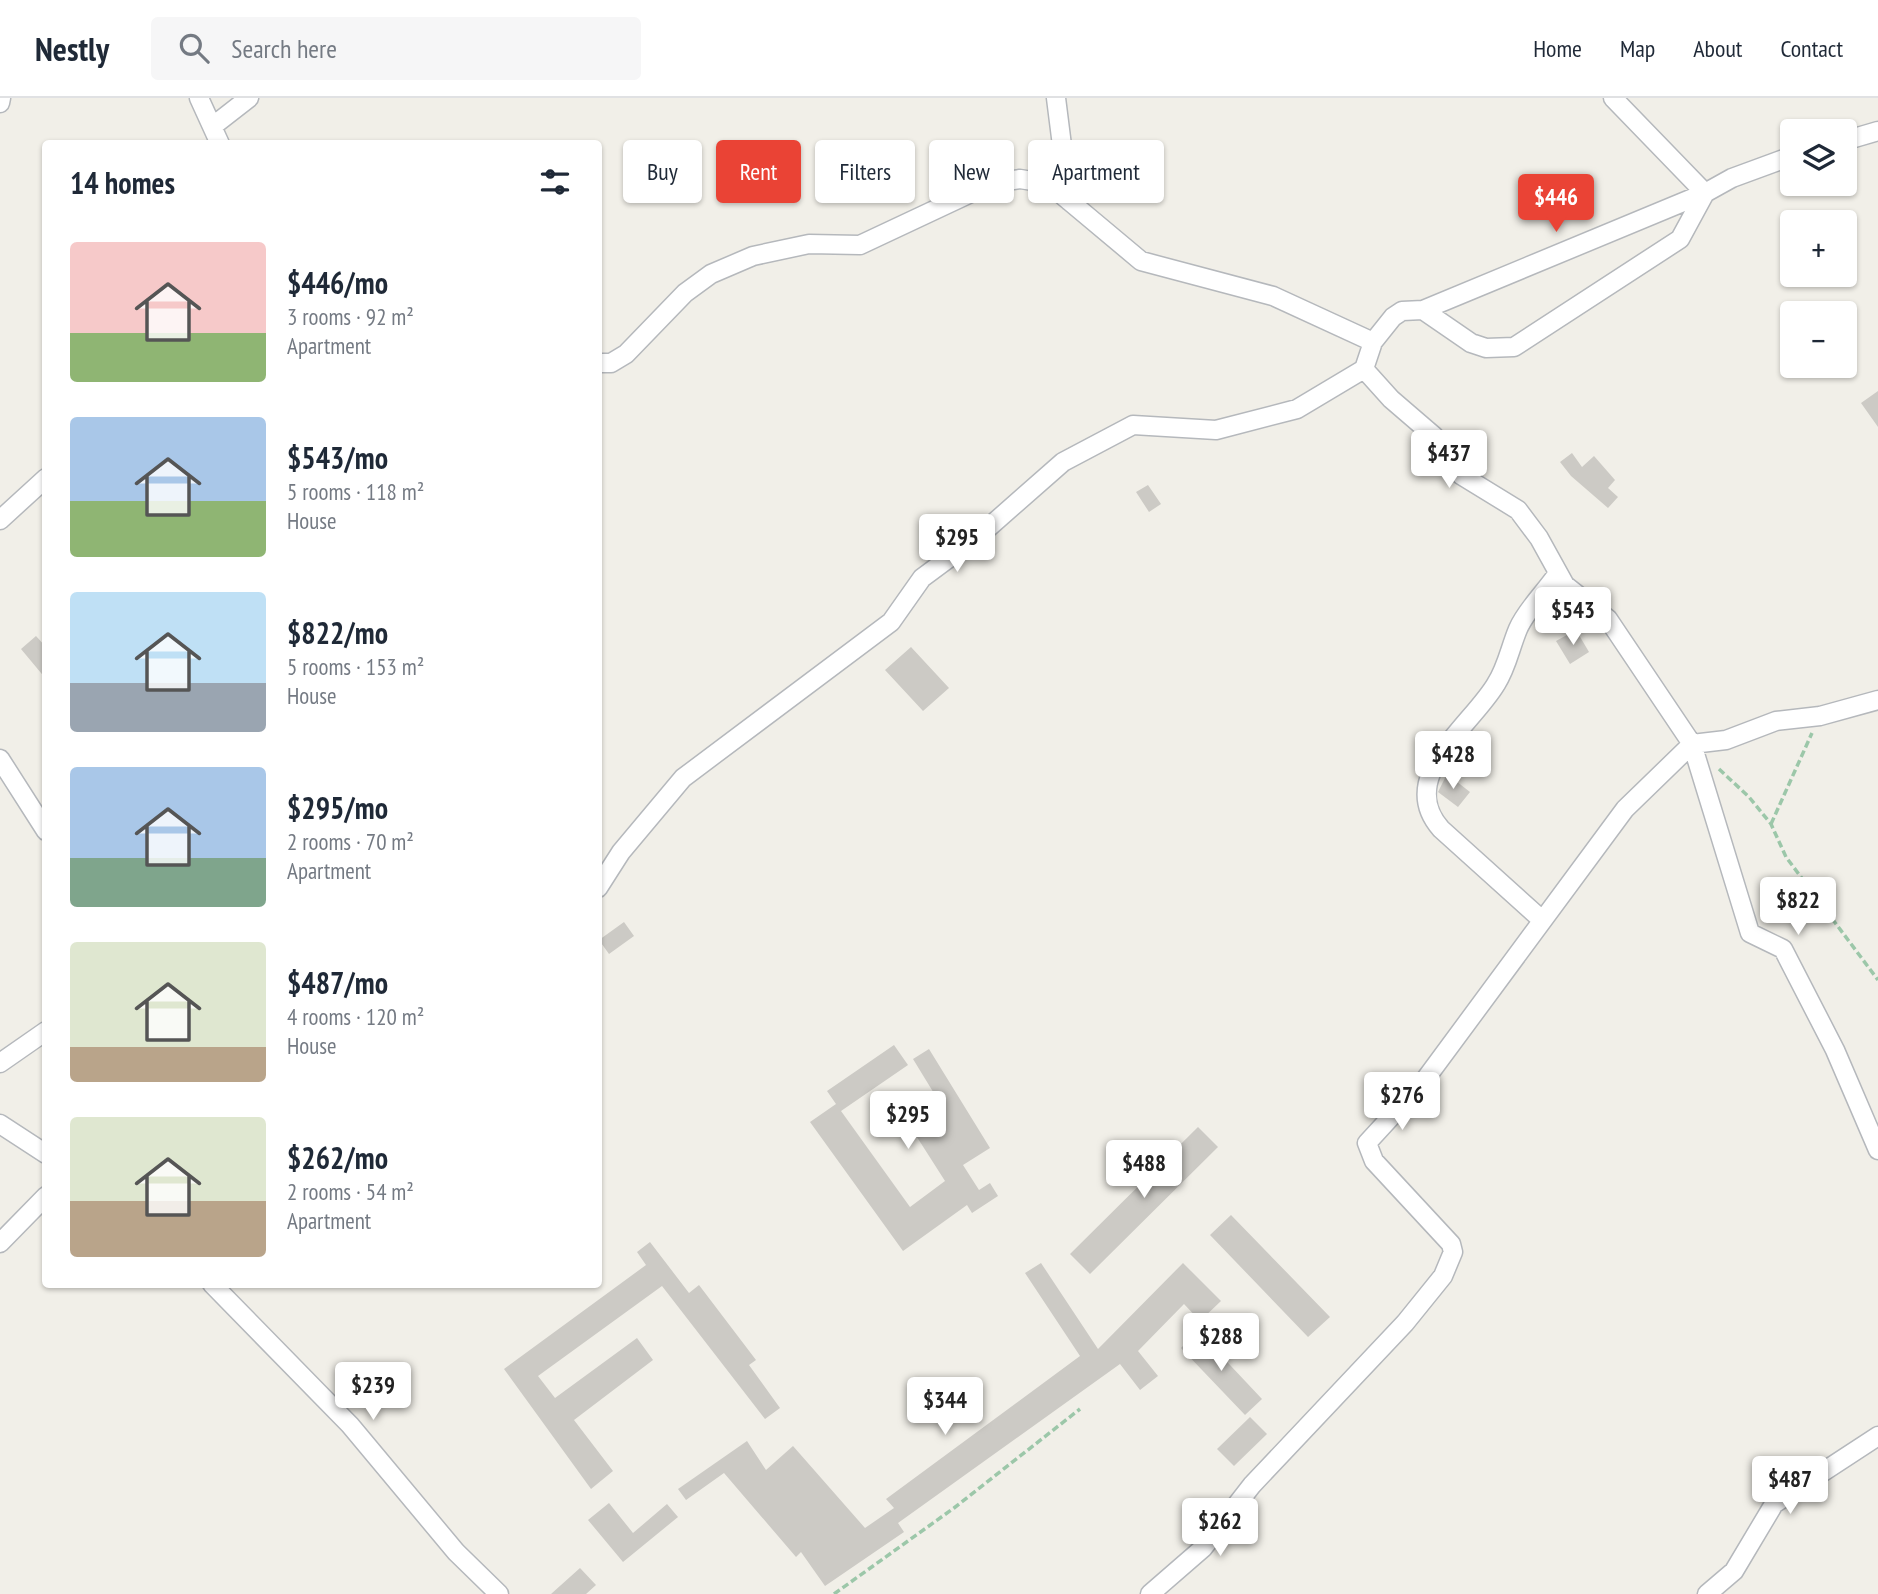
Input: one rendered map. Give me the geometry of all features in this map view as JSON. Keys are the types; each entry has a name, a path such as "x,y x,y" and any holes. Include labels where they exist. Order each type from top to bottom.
{"street":[{"path":"200,98 218,140"},
{"path":"213,126 249,98"},
{"path":"1056,98 1061,140"},
{"path":"1613,98 1705,193"},
{"path":"1857,137 1878,131"},
{"path":"602,882 621,852 683,778 891,622 922,578 992,525 1052,470 1133,425 1216,430 1297,409 1364,369 1373,342 1393,317 1402,311 1423,310 1705,193 1732,178 1780,160"},
{"path":"602,363 611,363 626,354 685,293 711,274 753,256 809,244 860,244 978,189 1007,180 1028,182"},
{"path":"1423,310 1471,343 1486,348 1514,347 1680,239 1705,193"},
{"path":"1071,203 1141,261 1273,296 1373,342"},
{"path":"1364,369 1391,399 1434,436 1461,475 1518,510 1539,538 1565,585 1608,619 1692,744 1750,933 1783,949 1835,1050 1878,1150"},
{"path":"0,520 42,482"},
{"path":"1542,920 1441,829 1430,813 1426,794 1434,765 1494,687 1505,668 1518,628 1558,573"},
{"path":"1150,1594 1203,1548 1232,1507 1405,1323 1443,1276 1453,1252 1451,1244 1374,1161 1367,1143 1424,1081 1625,808 1692,744 1726,740 1795,716 1820,716 1878,700"},
{"path":"0,759 42,825"},
{"path":"0,1063 42,1034"},
{"path":"0,1124 42,1151"},
{"path":"0,1243 42,1200"},
{"path":"216,1288 350,1425 456,1552 499,1594"},
{"path":"1707,1594 1734,1571 1774,1504 1878,1436"}],"path":[{"path":"1771,824 1820,716"},
{"path":"1692,744 1749,797 1771,824 1786,857 1878,980"},
{"path":"834,1594 954,1508 1080,1409"}],"building":[{"path":"1878,391 1878,427 1861,403"},
{"path":"1572,453 1582,467 1594,456 1615,480 1608,488 1618,497 1608,508 1571,476 1560,462"},
{"path":"1148,485 1161,504 1149,512 1136,492"},
{"path":"1576,630 1589,652 1570,664 1556,641"},
{"path":"36,636 42,643 42,674 21,649"},
{"path":"911,647 949,688 923,711 885,670"},
{"path":"1447,774 1470,792 1458,807 1438,792"},
{"path":"624,922 634,936 609,954 602,944 602,938"},
{"path":"894,1045 908,1065 841,1111 910,1207 945,1181 915,1134 946,1113 913,1059 929,1049 990,1148 963,1165 979,1190 990,1183 998,1196 972,1213 967,1205 903,1251 810,1122 836,1104 827,1091"},
{"path":"1198,1127 1218,1147 1090,1274 1070,1254"},
{"path":"1231,1215 1330,1317 1308,1337 1210,1235"},
{"path":"650,1242 689,1293 699,1285 756,1360 749,1365 780,1408 765,1419 662,1286 538,1376 555,1398 637,1338 653,1360 574,1420 613,1471 591,1489 504,1369 646,1265 637,1252"},
{"path":"1041,1263 1098,1349 1183,1263 1221,1301 1200,1321 1184,1304 1138,1351 1158,1376 1140,1390 1120,1364 898,1523 904,1532 825,1586 801,1552 796,1557 724,1473 686,1500 678,1489 747,1441 766,1470 793,1446 865,1528 894,1508 886,1499 1080,1356 1025,1273"},
{"path":"1198,1331 1262,1399 1245,1415 1181,1348"},
{"path":"1250,1417 1267,1434 1234,1466 1217,1449"},
{"path":"609,1503 633,1533 667,1504 678,1517 623,1562 588,1520"},
{"path":"580,1568 596,1585 586,1594 551,1594"}]}
